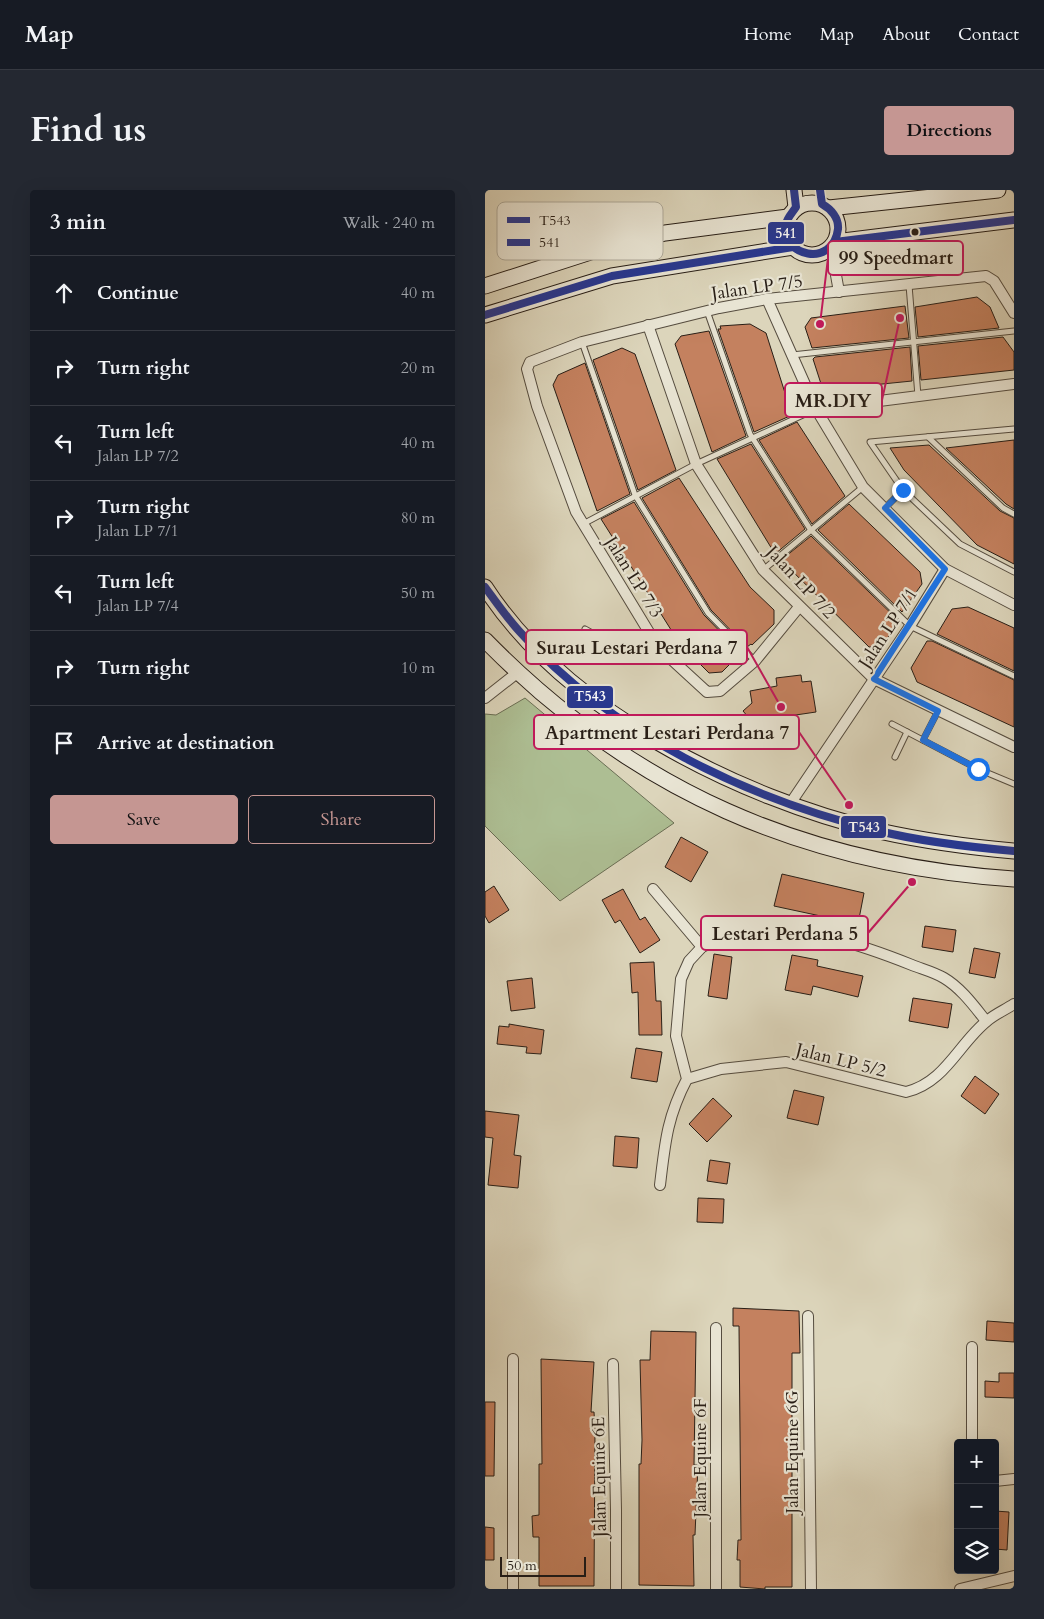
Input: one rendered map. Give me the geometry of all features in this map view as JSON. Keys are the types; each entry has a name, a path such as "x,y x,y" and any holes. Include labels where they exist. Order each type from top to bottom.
{"main road":[{"path":"795,190 792,212 786,233 793,247 805,254 820,254 833,244 1014,220"},
{"path":"663,233 792,212 813,202 998,190"},
{"path":"823,201 838,224 833,244"},
{"path":"485,315 612,276 656,267 793,247"},
{"path":"485,286 566,260"},
{"path":"485,587 521,634 589,695 655,740 724,776 790,804 878,831 953,845 1014,850"},
{"path":"485,640 517,673 636,764 709,805 786,836 869,860 967,876 1014,879"}],"street":[{"path":"833,244 839,292"},
{"name":"Jalan LP 7/5","path":"527,369 530,362 537,358 582,342 707,310 767,299 986,276 994,281 1014,313"},
{"path":"767,299 816,409 863,487 945,569 1014,606"},
{"name":"Jalan LP 7/2","path":"648,325 696,464 763,570 874,679 1014,747"},
{"name":"Jalan LP 7/3","path":"527,369 537,406 575,512 658,647 707,692 720,691 755,661 799,607"},
{"path":"816,409 1014,384"},
{"name":"Jalan LP 7/1","path":"790,804 910,626 945,569"},
{"path":"485,698 517,673"},
{"path":"653,889 702,947"},
{"path":"660,1185 666,1132 673,1105 687,1079 676,1036 681,979 689,962 702,947 726,937 747,932 783,931 823,936 896,958 944,978 965,996 986,1021"},
{"name":"Jalan LP 5/2","path":"687,1079 721,1069 786,1062 906,1092 918,1089 949,1064 986,1021 1014,1004"},
{"name":"Jalan Equine 6G","path":"808,1316 811,1589"},
{"name":"Jalan Equine 6F","path":"716,1328 716,1589"},
{"path":"972,1348 972,1439"},
{"path":"513,1359 513,1589"},
{"name":"Jalan Equine 6E","path":"613,1364 617,1510 616,1589"},
{"path":"999,1481 1014,1479"},
{"path":"960,1589 1014,1576"}],"lane":[{"path":"909,285 912,342 918,396"},
{"path":"707,310 753,439 810,529 910,626 1014,676"},
{"path":"792,355 1014,330"},
{"path":"582,342 635,495 708,613 755,661"},
{"path":"583,524 696,464 816,409"},
{"path":"1014,429 870,442 903,490 960,544 1014,572"},
{"path":"928,437 1003,508 1014,514"},
{"path":"763,570 810,529 863,487"},
{"path":"885,508 903,490"},
{"path":"585,629 634,656 649,652 658,647"},
{"path":"923,740 938,711"},
{"path":"892,724 985,772 1014,784"},
{"path":"895,757 907,732"}],"green space":[{"path":"525,698 674,823 560,901 485,826 485,714 496,715"}],"building":[{"path":"977,297 990,307 999,328 918,337 915,307"},
{"path":"905,306 909,338 812,348 805,327 811,318"},
{"path":"750,324 766,333 792,415 754,432 718,329 721,329 720,326"},
{"path":"709,331 746,436 712,452 675,344 681,336"},
{"path":"1003,337 1014,352 1014,370 921,380 918,346"},
{"path":"910,347 912,381 823,390 813,359 815,357"},
{"path":"622,348 635,354 676,470 638,490 593,360"},
{"path":"585,363 630,494 597,511 553,385 558,375"},
{"path":"797,422 845,496 812,524 759,440"},
{"path":"1014,440 1014,509 1006,504 946,448"},
{"path":"751,444 805,529 775,554 717,459"},
{"path":"929,445 1000,511 1014,518 1014,564 977,545 904,470 890,448"},
{"path":"679,478 750,587 774,610 774,624 752,645 747,647 711,610 642,498"},
{"path":"634,502 704,615 741,653 722,672 709,673 680,644 601,519"},
{"path":"849,504 920,572 922,584 902,612 818,530"},
{"path":"811,536 899,621 882,646 869,647 781,560"},
{"path":"968,607 1014,628 1014,671 937,634 952,609"},
{"path":"927,641 932,641 1014,680 1014,727 917,682 911,668"},
{"path":"801,675 802,682 811,681 816,712 782,717 770,722 761,732 743,711 752,703 750,691 777,686 776,678"},
{"path":"681,837 708,852 691,882 665,867"},
{"path":"782,874 864,893 858,924 774,906"},
{"path":"494,886 509,910 489,923 485,916 485,892"},
{"path":"623,889 640,920 645,917 660,940 640,953 620,920 615,923 602,900"},
{"path":"925,926 956,930 953,952 922,947"},
{"path":"974,948 1000,953 995,978 969,973"},
{"path":"714,954 732,957 727,999 708,996"},
{"path":"792,955 818,960 817,966 863,976 858,997 813,986 811,995 785,990"},
{"path":"654,962 656,1001 661,1001 662,1035 639,1035 638,992 632,993 630,963"},
{"path":"532,978 535,1008 511,1011 507,981"},
{"path":"913,998 952,1004 948,1028 909,1021"},
{"path":"509,1024 544,1030 541,1054 526,1053 527,1047 497,1044 499,1026 509,1027"},
{"path":"636,1048 662,1052 657,1082 631,1078"},
{"path":"975,1076 999,1094 985,1114 961,1096"},
{"path":"794,1090 824,1097 818,1125 787,1118"},
{"path":"713,1098 732,1116 707,1142 689,1124"},
{"path":"485,1111 519,1115 514,1155 521,1156 518,1188 488,1185 493,1138 485,1137"},
{"path":"615,1136 639,1138 637,1168 613,1166"},
{"path":"710,1160 730,1163 727,1184 707,1181"},
{"path":"698,1198 724,1199 723,1223 697,1222"},
{"path":"733,1308 799,1311 800,1353 792,1353 792,1587 765,1587 765,1589 740,1587 740,1560 737,1560 738,1540 741,1540 739,1326 733,1326"},
{"path":"987,1321 1014,1323 1014,1342 986,1340"},
{"path":"651,1331 696,1332 694,1465 698,1465 695,1535 693,1535 694,1586 639,1585 639,1464 641,1464 642,1440 640,1360 650,1360"},
{"path":"541,1359 594,1362 591,1412 594,1412 595,1429 594,1586 539,1586 539,1537 533,1537 532,1516 539,1515 539,1464 542,1464"},
{"path":"999,1373 1014,1373 1014,1398 985,1397 985,1381 999,1382"},
{"path":"485,1402 495,1402 494,1476 485,1476"},
{"path":"999,1511 1009,1512 1007,1550 999,1549"},
{"path":"485,1527 494,1528 494,1560 485,1560"}],"transit line":[{"name":"541","path":"794,190 796,207 786,224 786,235 791,244 798,250 808,254 827,250 834,242 838,229 834,214 822,204 820,190"},
{"name":"541","path":"835,242 1014,220"},
{"name":"541","path":"485,315 612,276 793,247"},
{"name":"T543","path":"485,587 515,627 556,669 596,702 639,731 685,758 732,781 780,801 879,831 963,846 1014,851"}],"place":[{"name":"MR.DIY","path":"900,318"},
{"name":"99 Speedmart","path":"820,324"},
{"name":"Surau Lestari Perdana 7","path":"781,707"},
{"name":"Apartment Lestari Perdana 7","path":"849,805"},
{"name":"Lestari Perdana 5","path":"912,882"}],"route":[{"path":"903,490 885,508 945,569 910,626 874,679 938,711 923,740 978,769"}]}
